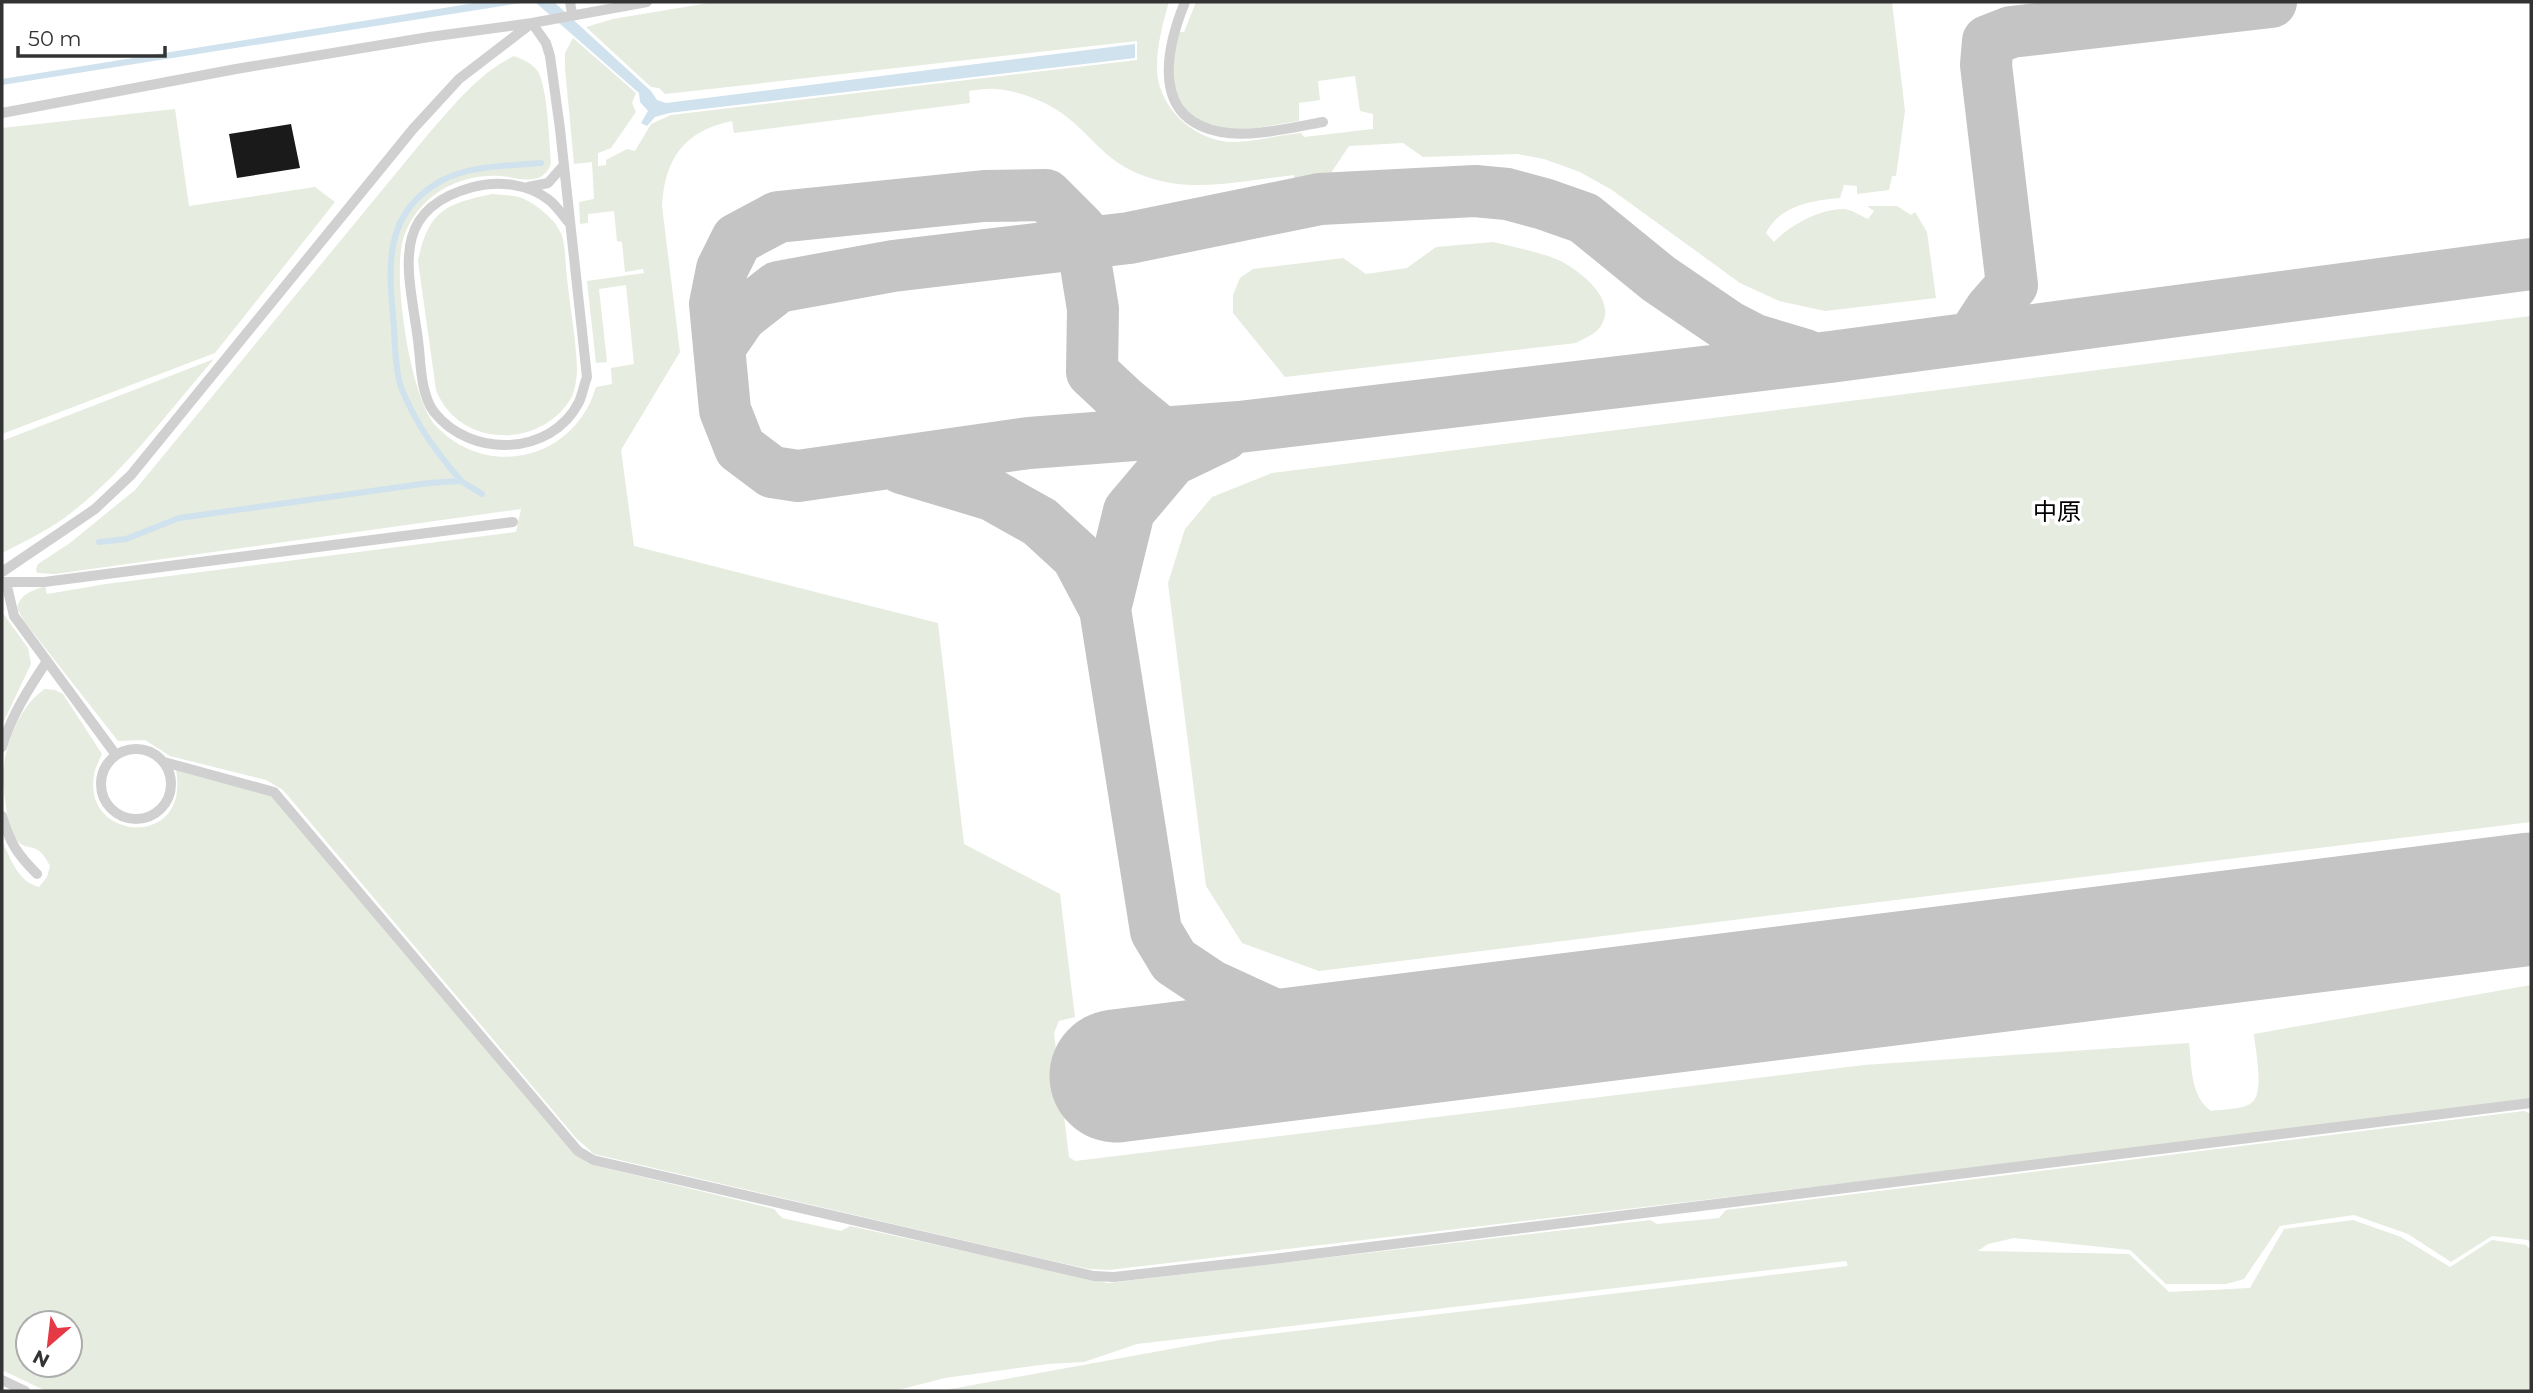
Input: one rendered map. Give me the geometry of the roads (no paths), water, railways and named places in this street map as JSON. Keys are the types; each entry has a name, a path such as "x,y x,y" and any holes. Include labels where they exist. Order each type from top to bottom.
{"lane":[{"path":"570,2 572,14"},
{"path":"2,113 236,69 532,23 647,2"},
{"path":"1185,2 1174,28 1168,57 1171,97 1189,121 1222,132 1260,132 1323,122"},
{"path":"532,23 546,43 550,56 564,165 587,377 578,403 565,420 548,433 527,442 507,446 463,436 446,425 432,409 424,387 407,257 413,234 435,203 454,193 478,186 502,184 528,187 548,183 564,165"},
{"path":"3,579 95,509 131,475 413,129 459,79 532,23"},
{"path":"528,187 551,201 569,224"},
{"path":"3,579 44,582 513,522"},
{"path":"3,579 15,616 116,755"},
{"path":"2,747 6,733 29,688 47,661"},
{"path":"164,762 171,783 170,794 157,812 136,819 124,817 106,802 101,791 104,768 116,755 133,748 145,749 164,762 274,792 578,1151 593,1160 1094,1276 1114,1277 1273,1259 2531,1103"},
{"path":"2,816 8,839 18,855 37,874"},
{"path":"2,1380 25,1391"}],"water":[{"path":"481,2 527,2 2,85 2,79"},
{"path":"535,2 554,2 651,91 657,100 666,103 1135,44 1135,58 669,113 655,117 647,126 641,123 648,111 640,102 639,93"}],"waterway":[{"path":"461,481 420,425 401,387 396,358 391,285 393,245 398,227 408,210 422,194 441,181 477,169 541,163"},
{"path":"99,542 126,539 179,518 429,483 461,481 482,494"}],"district":[{"name":"中原","path":"2057,512"}]}
